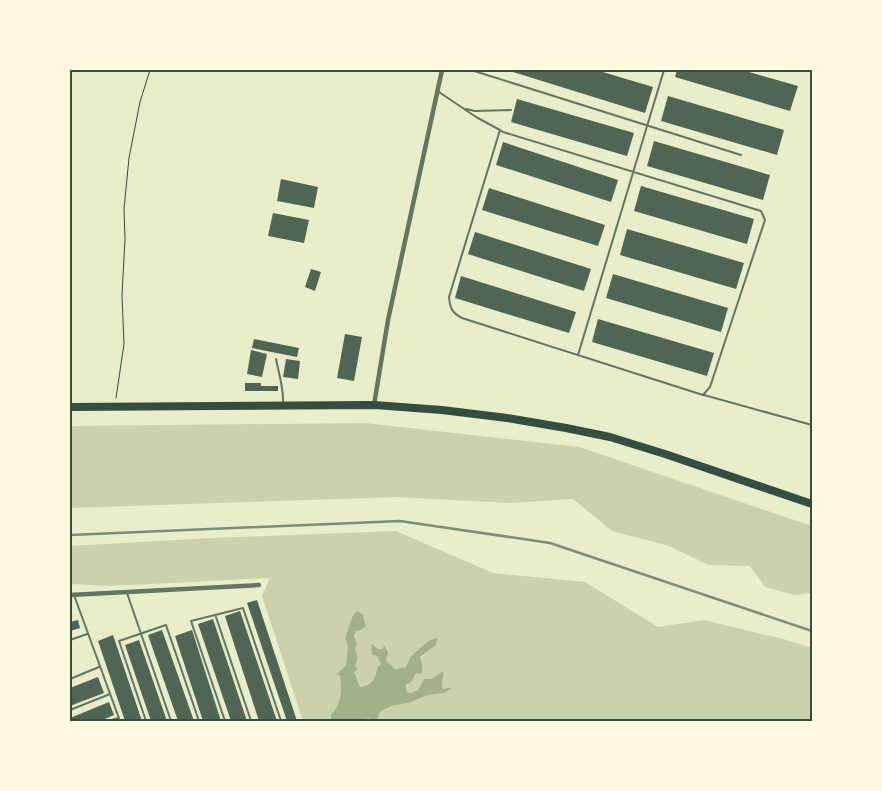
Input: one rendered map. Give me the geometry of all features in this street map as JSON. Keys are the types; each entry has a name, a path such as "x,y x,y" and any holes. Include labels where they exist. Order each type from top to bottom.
{"highway":[{"path":"70,407 374,405 442,410 507,418 610,437 812,504"}],"street":[{"path":"374,405 388,320 442,70"},
{"path":"71,595 259,585"}],"lane":[{"path":"471,70 741,155"},
{"path":"578,355 664,70"},
{"path":"437,91 476,118 500,130 633,173 761,211 765,220 710,387 702,394"},
{"path":"465,109 475,111 511,110"},
{"path":"500,130 449,297 450,307 454,314 702,394 812,425"},
{"path":"276,359 279,379 284,390 282,406"},
{"path":"127,593 170,721"},
{"path":"71,595 120,721"},
{"path":"225,721 191,621 243,608 282,721"},
{"path":"216,616 251,721"},
{"path":"146,721 119,641 166,625 199,721"},
{"path":"70,640 87,634"},
{"path":"70,678 100,667"},
{"path":"70,710 110,694"},
{"path":"109,721 118,718"}],"path":[{"path":"115,407 124,344 122,295 125,239 124,209 128,167 140,102 150,70"}],"shaded area":[{"path":"365,423 579,447 812,526 812,593 794,595 765,587 750,566 709,565 669,546 612,531 573,499 511,503 397,497 70,508 70,426"},
{"path":"396,531 493,573 585,582 658,627 704,620 812,648 812,721 377,721 380,712 391,706 408,703 428,695 445,693 450,687 443,689 443,671 431,679 424,679 418,690 410,693 407,692 408,682 413,671 427,652 418,652 410,657 406,667 394,669 386,660 383,649 378,649 377,656 381,664 378,666 371,683 360,688 354,671 357,658 355,650 357,644 354,636 357,611 353,615 345,638 348,647 346,666 342,668 339,704 331,721 303,721 262,596 270,578 109,586 70,584 70,546"},
{"path":"357,611 363,615 366,626 356,631 354,636 357,644 355,650 358,658 355,665 358,669 354,672 360,687 371,683 378,666 381,664 377,656 372,655 371,644 378,649 383,649 384,645 388,653 386,660 395,669 406,667 410,657 426,643 438,638 436,645 420,657 422,673 415,674 412,681 406,685 407,692 410,693 418,690 424,679 431,679 443,671 443,689 452,687 445,693 428,695 408,703 391,706 380,712 377,721 369,721 369,718 361,721 331,720 331,714 337,707 341,691 341,680 337,674 346,665 348,647 345,638 353,615"}],"building":[{"path":"514,70 596,70 653,87 645,113 513,72"},
{"path":"677,70 742,70 798,86 790,111 675,77"},
{"path":"668,96 784,130 777,155 661,121"},
{"path":"517,99 634,133 627,156 511,122"},
{"path":"654,141 770,175 763,200 647,166"},
{"path":"503,142 618,180 611,202 496,165"},
{"path":"281,179 318,187 314,208 277,201"},
{"path":"641,186 754,219 747,244 634,211"},
{"path":"489,188 605,225 598,246 482,210"},
{"path":"273,213 309,220 304,243 268,236"},
{"path":"627,229 744,263 736,289 620,255"},
{"path":"475,232 591,269 584,291 468,254"},
{"path":"311,269 321,272 315,291 305,287"},
{"path":"613,274 728,308 721,332 606,298"},
{"path":"461,276 576,312 569,333 455,298"},
{"path":"598,319 714,353 707,376 592,342"},
{"path":"345,334 362,337 354,381 337,378"},
{"path":"254,339 299,348 297,357 252,348"},
{"path":"251,350 267,354 262,377 247,374"},
{"path":"286,359 300,361 298,379 283,377"},
{"path":"245,383 261,383 261,386 278,386 278,391 245,391"},
{"path":"257,600 297,721 287,721 247,603"},
{"path":"240,611 277,721 259,721 225,616"},
{"path":"213,619 247,721 231,721 198,624"},
{"path":"78,620 80,628 70,631 70,622"},
{"path":"162,630 194,721 178,721 148,635"},
{"path":"192,630 221,721 203,721 175,636"},
{"path":"113,635 142,721 125,721 98,641"},
{"path":"139,640 167,721 151,721 125,645"},
{"path":"98,677 104,693 70,706 70,688"},
{"path":"109,702 114,715 100,721 70,721 70,718"}],"railway":[{"path":"70,535 400,521 550,543 812,631"}]}
